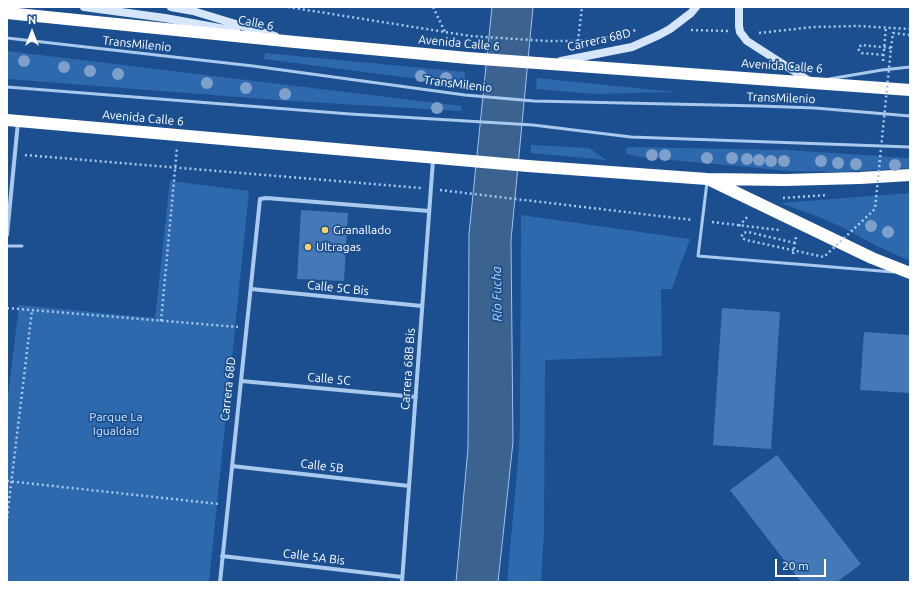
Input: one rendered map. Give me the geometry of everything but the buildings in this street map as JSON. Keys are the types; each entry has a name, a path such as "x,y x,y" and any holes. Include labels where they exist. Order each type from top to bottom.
{"highway":[{"name":"Avenida Calle 6","path":"7,13 468,58 910,90"},
{"name":"Avenida Calle 6","path":"12,121 528,166 707,179 785,180 910,175"},
{"path":"707,179 883,263 909,273"}],"street":[{"name":"Calle 6","path":"84,7 165,18 295,42"},
{"name":"Calle 6","path":"171,7 193,11 295,42"},
{"name":"Carrera 68D","path":"544,64 632,46 659,35 691,13 696,7"},
{"path":"739,7 738,19 740,32 747,41 812,82"},
{"path":"7,235 15,154 12,121"},
{"name":"Carrera 68B Bis","path":"402,580 434,158"},
{"name":"Carrera 68D","path":"220,582 260,200 266,198 429,211"},
{"name":"Calle 5C Bis","path":"251,289 422,306"},
{"name":"Calle 5C","path":"241,381 416,397"},
{"name":"Calle 5B","path":"232,466 409,486"},
{"name":"Calle 5A Bis","path":"222,556 402,580"}],"lane":[{"name":"TransMilenio","path":"7,38 253,66 465,95 534,101 784,107 910,116"},
{"path":"812,82 882,70 910,67"},
{"path":"7,87 350,114 533,125 631,137 910,147"},
{"path":"707,179 698,256 909,273"},
{"path":"7,246 22,246"}],"path":[{"path":"288,7 470,36 546,42 578,41 612,37 639,29"},
{"path":"433,7 444,32"},
{"path":"578,41 582,7"},
{"path":"670,28 760,33 832,26 910,29"},
{"path":"886,27 885,41 884,55 862,53 858,49 861,45 891,48"},
{"path":"795,243 748,232 743,233 742,235 742,238 746,240 824,258 875,209 893,33 910,35"},
{"path":"882,70 885,41"},
{"path":"161,320 179,135"},
{"path":"15,154 458,191 782,231"},
{"path":"792,263 798,222"},
{"path":"7,308 246,328"},
{"path":"7,518 32,310"},
{"path":"7,481 228,504"}],"green space":[{"path":"7,51 461,106 461,111 290,101 7,79"},
{"path":"265,53 465,72 465,85 264,59"},
{"path":"537,78 675,92 595,94 536,89"},
{"path":"531,145 589,148 606,160 531,153"},
{"path":"628,147 785,150 910,158 910,168 842,172 790,171 639,157 627,154 625,149"},
{"name":"Parque La Igualdad","path":"170,181 249,191 209,582 7,582 7,404 19,305 155,318"},
{"path":"910,193 910,261 877,246 842,227 780,203"},
{"path":"521,215 690,239 672,289 661,289 662,356 545,360 544,532 541,582 507,582 519,450"}],"water":[{"name":"Río Fucha","path":"492,7 533,7 511,240 513,442 498,582 456,582 468,448 469,234"}],"place":[{"name":"Granallado","path":"325,230"},
{"name":"Ultragas","path":"308,247"}]}
